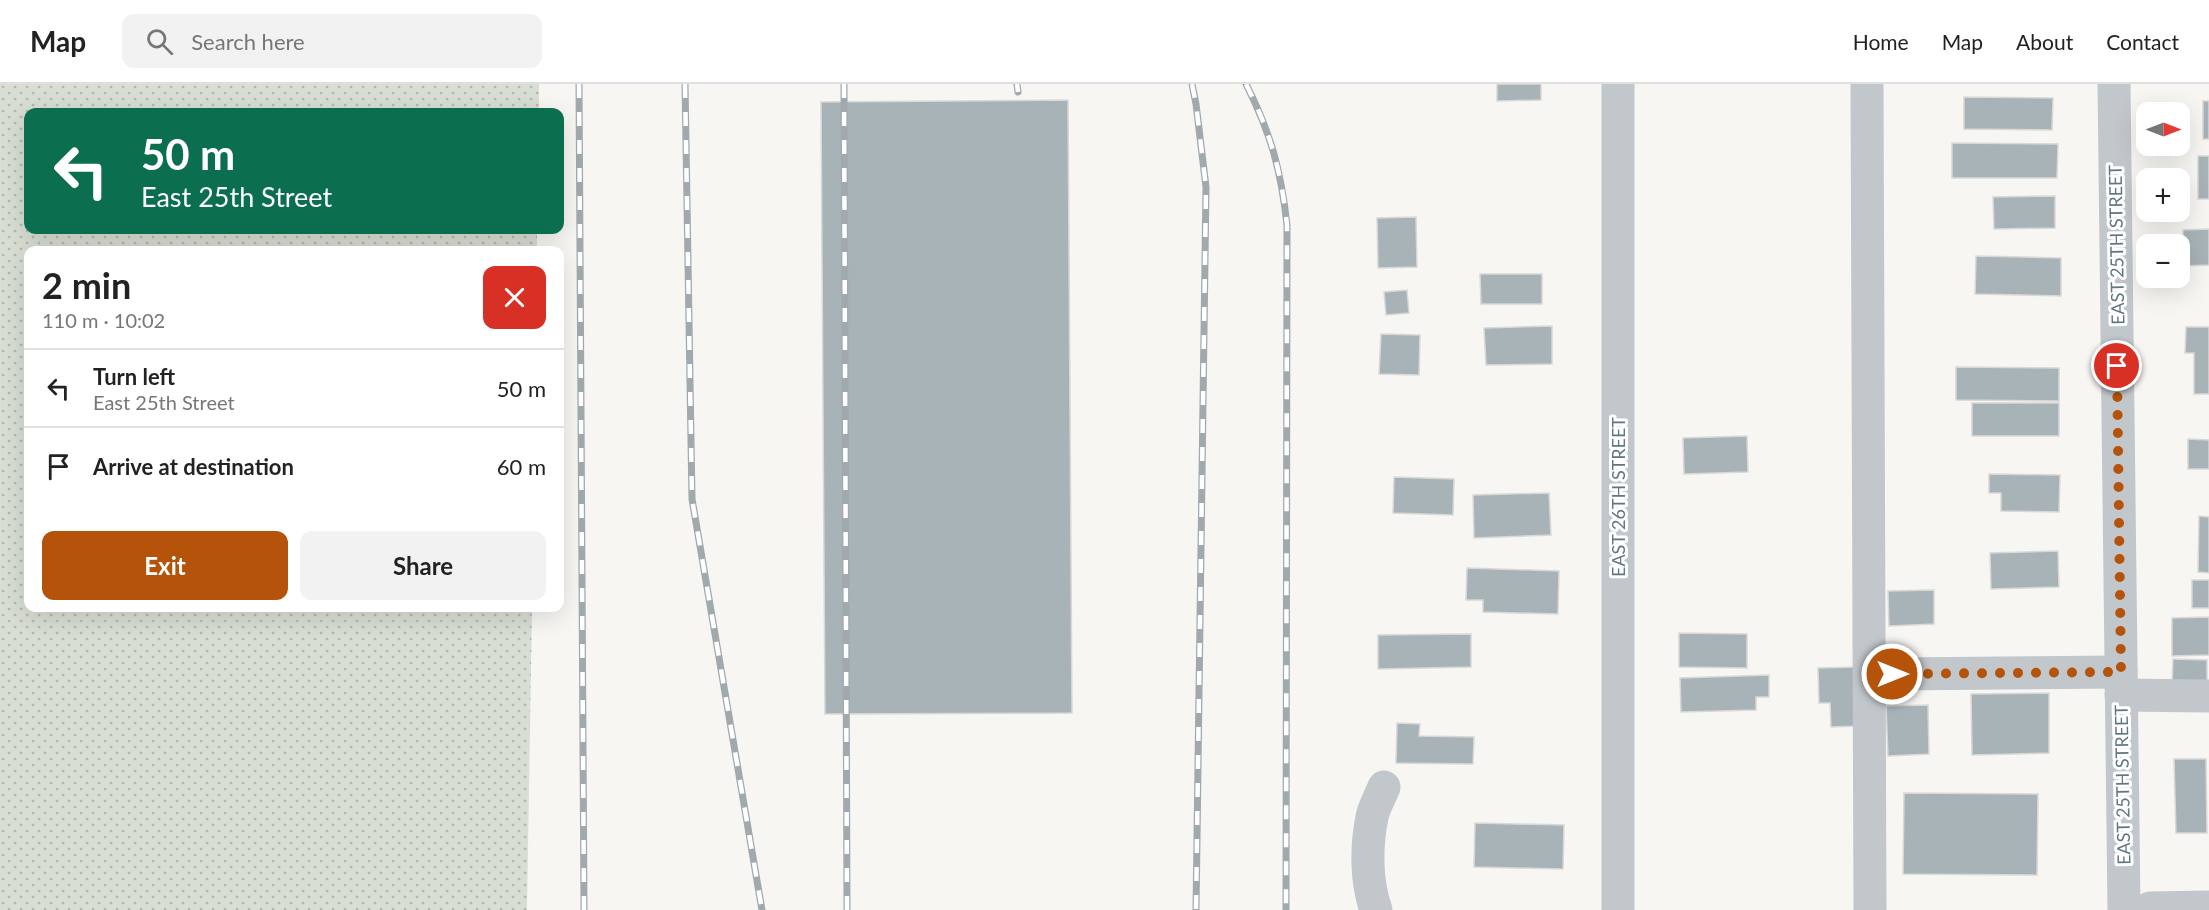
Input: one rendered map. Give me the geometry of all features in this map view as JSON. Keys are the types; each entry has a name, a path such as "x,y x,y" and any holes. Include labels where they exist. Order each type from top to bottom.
{"street":[{"name":"EAST 26TH STREET","path":"1618,84 1618,910"},
{"path":"1867,84 1870,910"},
{"name":"EAST 25TH STREET","path":"2114,84 2124,910"},
{"path":"1892,674 2121,684 2209,696"},
{"path":"1376,910 1368,874 1370,841 1372,815 1384,787"},
{"path":"2146,910 2150,908 2209,907"}],"shaded area":[{"path":"0,84 539,84 539,108 24,108 24,234 537,234 537,246 24,246 24,612 532,612 527,910 0,910"}],"building":[{"path":"1497,84 1541,84 1541,100 1497,101"},
{"path":"1964,97 2053,98 2052,130 1964,129"},
{"path":"1068,100 1072,713 825,714 821,102"},
{"path":"2203,101 2209,101 2209,139 2203,139"},
{"path":"1952,143 2058,144 2057,178 1952,178"},
{"path":"2198,156 2209,156 2209,199 2198,199"},
{"path":"2055,196 2055,228 1994,229 1993,197"},
{"path":"1416,217 1417,267 1378,268 1377,218"},
{"path":"2209,229 2209,265 2190,266 2190,234 2183,234 2183,230"},
{"path":"1976,256 2061,258 2061,296 1975,294"},
{"path":"1480,274 1542,274 1542,304 1481,304"},
{"path":"1407,290 1409,313 1386,315 1384,292"},
{"path":"1552,326 1552,364 1486,365 1484,328"},
{"path":"2186,327 2209,327 2209,394 2194,394 2194,353 2185,353"},
{"path":"1381,334 1420,335 1419,375 1379,374"},
{"path":"1956,367 2059,368 2059,401 1956,400"},
{"path":"1972,403 2059,403 2059,436 1972,436"},
{"path":"1747,436 1748,472 1684,474 1683,438"},
{"path":"2188,439 2209,440 2209,469 2188,469"},
{"path":"1989,474 2060,475 2059,512 2001,511 2001,493 1989,493"},
{"path":"1394,477 1454,479 1453,515 1393,513"},
{"path":"1549,493 1551,535 1474,538 1473,495"},
{"path":"2199,516 2209,517 2209,573 2198,572"},
{"path":"2058,551 2059,587 1991,589 1990,553"},
{"path":"1467,568 1559,571 1558,614 1483,612 1483,600 1466,600"},
{"path":"2192,580 2209,580 2209,608 2192,608"},
{"path":"1934,590 1934,624 1889,626 1888,591"},
{"path":"2209,617 2209,655 2172,656 2172,618"},
{"path":"1679,633 1747,634 1747,668 1679,667"},
{"path":"1471,634 1471,667 1378,669 1378,635"},
{"path":"2173,659 2207,660 2207,686 2172,685"},
{"path":"1857,667 1858,726 1831,727 1830,703 1819,703 1818,668"},
{"path":"1769,675 1769,697 1756,697 1756,710 1681,712 1680,678"},
{"path":"2049,693 2049,753 1972,755 1971,694"},
{"path":"1928,705 1929,754 1888,756 1886,706"},
{"path":"1397,723 1420,724 1419,736 1474,737 1473,764 1396,763"},
{"path":"2174,759 2206,759 2207,833 2176,833"},
{"path":"1904,793 2038,794 2037,875 1903,874"},
{"path":"1475,823 1564,825 1563,869 1474,867"}],"railway":[{"path":"579,84 584,910"},
{"path":"685,84 692,499 762,910"},
{"path":"844,84 847,910"},
{"path":"1017,84 1018,92"},
{"path":"1192,84 1206,187 1196,910"},
{"path":"1246,84 1274,153 1282,187 1287,225 1286,910"}],"route":[{"path":"1892,674 2121,672 2117,366"}]}
